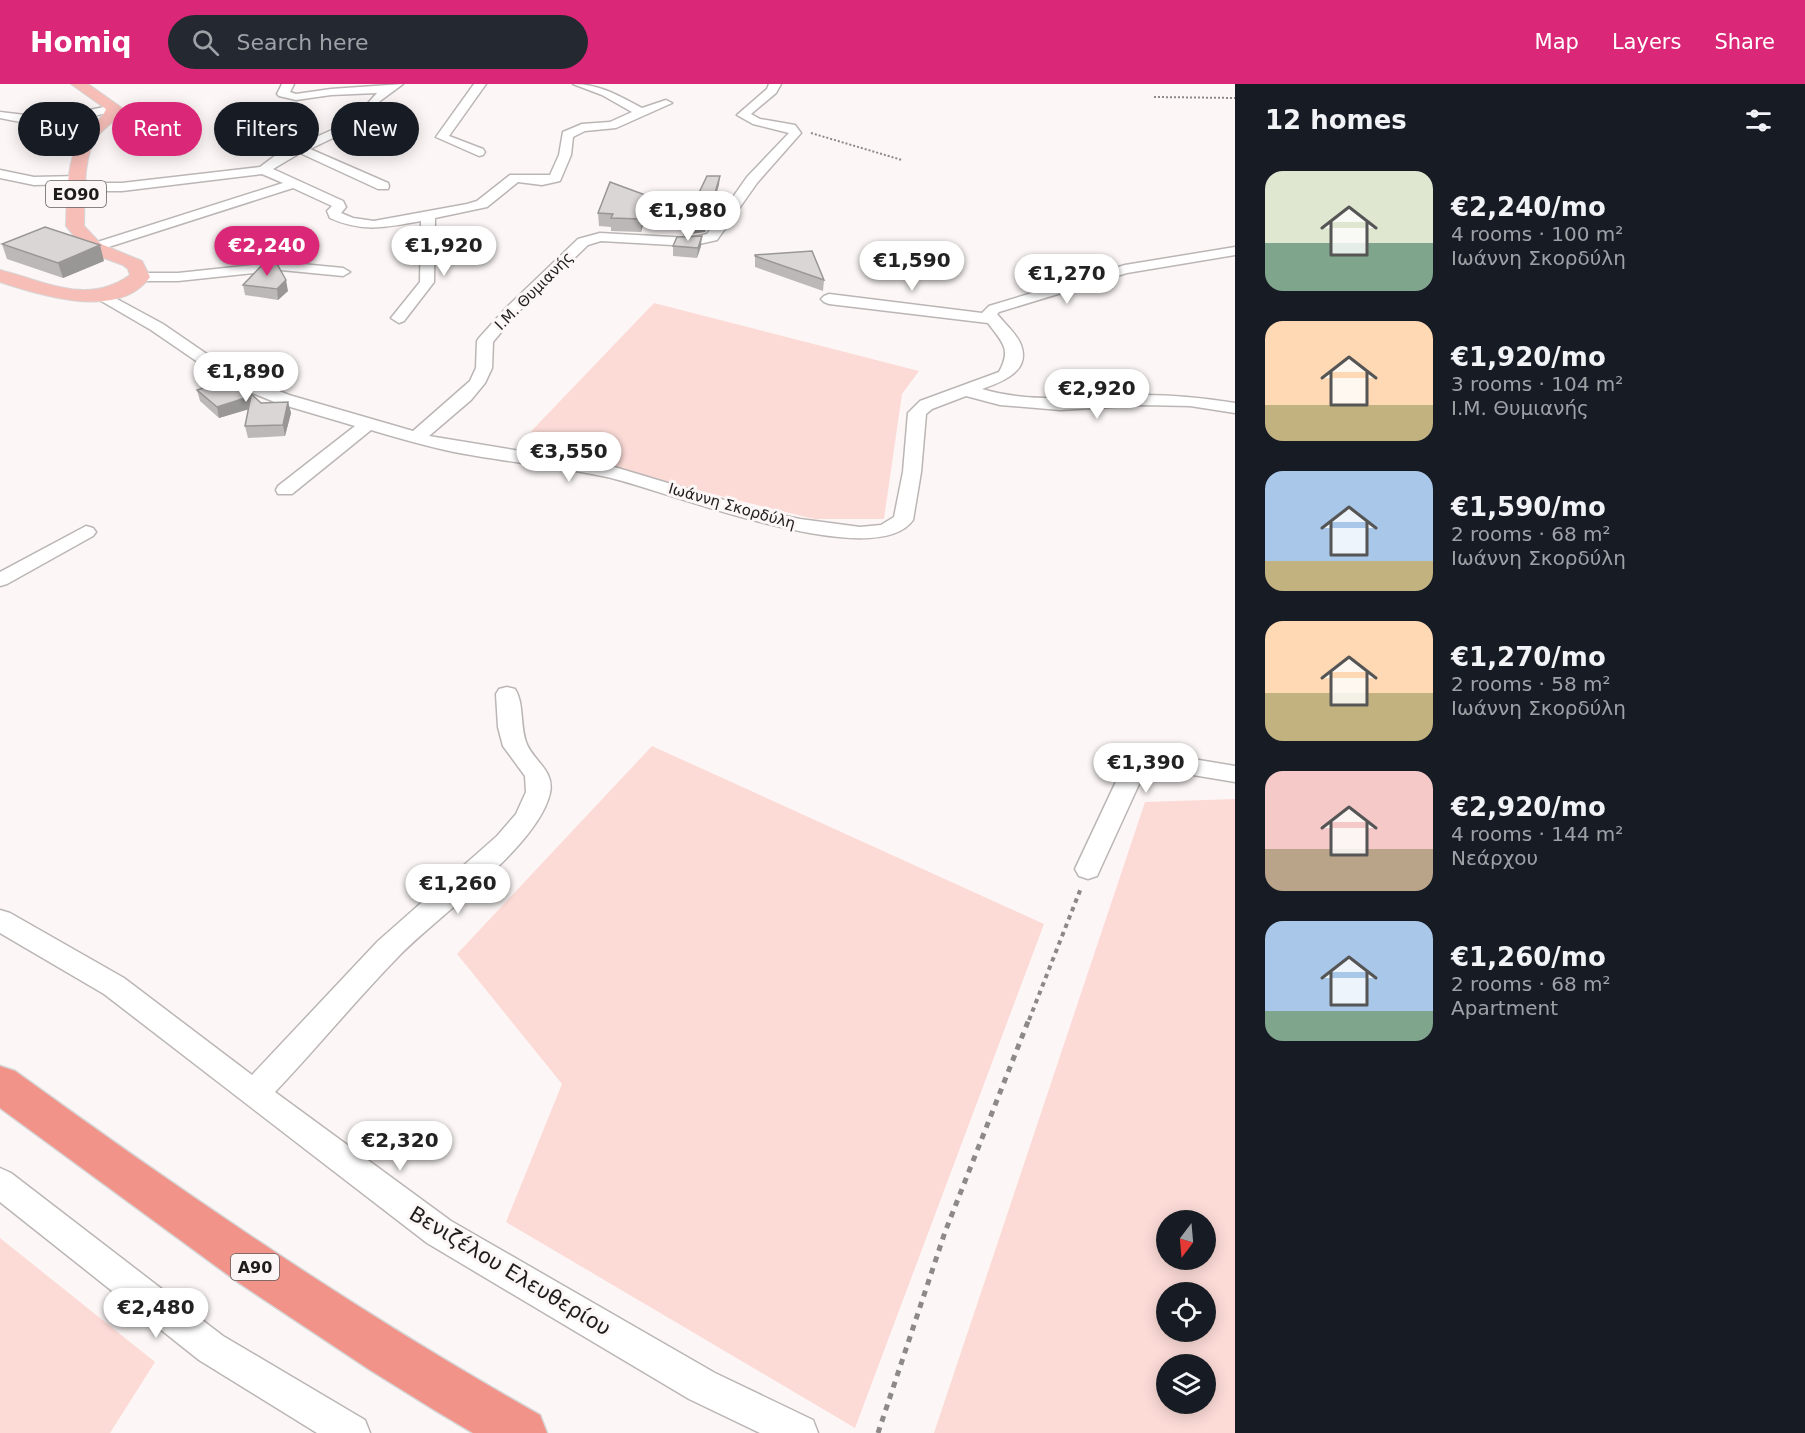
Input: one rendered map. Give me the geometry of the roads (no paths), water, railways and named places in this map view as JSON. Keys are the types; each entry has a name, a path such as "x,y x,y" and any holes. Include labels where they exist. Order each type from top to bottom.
{"highway":[{"name":"Α90","path":"0,1084 113,1168 257,1269 375,1346 522,1433"}],"main road":[{"path":"78,84 112,107"},
{"name":"ΕΟ90","path":"93,248 75,226 81,151 90,135 112,117"},
{"path":"0,276 62,295 99,295 134,284 140,278 140,271 136,264 93,248"}],"street":[{"path":"288,84 283,94 296,97 393,86"},
{"path":"480,84 442,137 480,152"},
{"path":"579,84 606,93 641,112"},
{"name":"Ι.Μ. Θυμιανής","path":"416,438 477,383 484,368 485,341 511,311 583,242 600,237 690,242 712,237 752,180 795,133 791,128 757,122 743,115 772,91 775,84"},
{"path":"319,140 356,123 376,99 393,86"},
{"path":"264,170 338,204 339,207 334,211 335,215 350,222 374,225 482,204 515,178 542,181 555,178 565,155 567,135 582,128 612,125 666,104"},
{"path":"0,115 21,120 56,122 92,111 112,108"},
{"path":"0,174 34,182 122,187 264,170 284,156"},
{"path":"316,156 383,186"},
{"path":"93,248 294,184"},
{"path":"399,318 428,282 428,215"},
{"path":"829,299 991,319 989,314 994,309 1125,269 1235,251"},
{"path":"140,278 178,277 281,266 343,272"},
{"name":"Ιωάννη Σκορδύλη","path":"99,295 157,327 211,364 244,383 283,399 416,438 456,447 610,472 757,516 800,525 860,533 886,530 903,520 912,472 917,413 926,405 969,391 1005,375 1014,360 1013,345 991,319"},
{"path":"969,391 1000,400 1060,405 1142,400 1198,402 1235,408"},
{"path":"285,490 369,423"},
{"path":"0,580 86,532"},
{"path":"254,1094 312,1034 388,949 506,843 526,818 538,792 537,775 515,746 510,727 507,694"},
{"path":"1088,869 1130,777 1144,765 1163,762 1235,774"},
{"name":"Βενιζέλου Ελευθερίου","path":"0,920 114,986 439,1232 702,1386 800,1433"},
{"path":"0,1184 211,1348 352,1433"}]}
